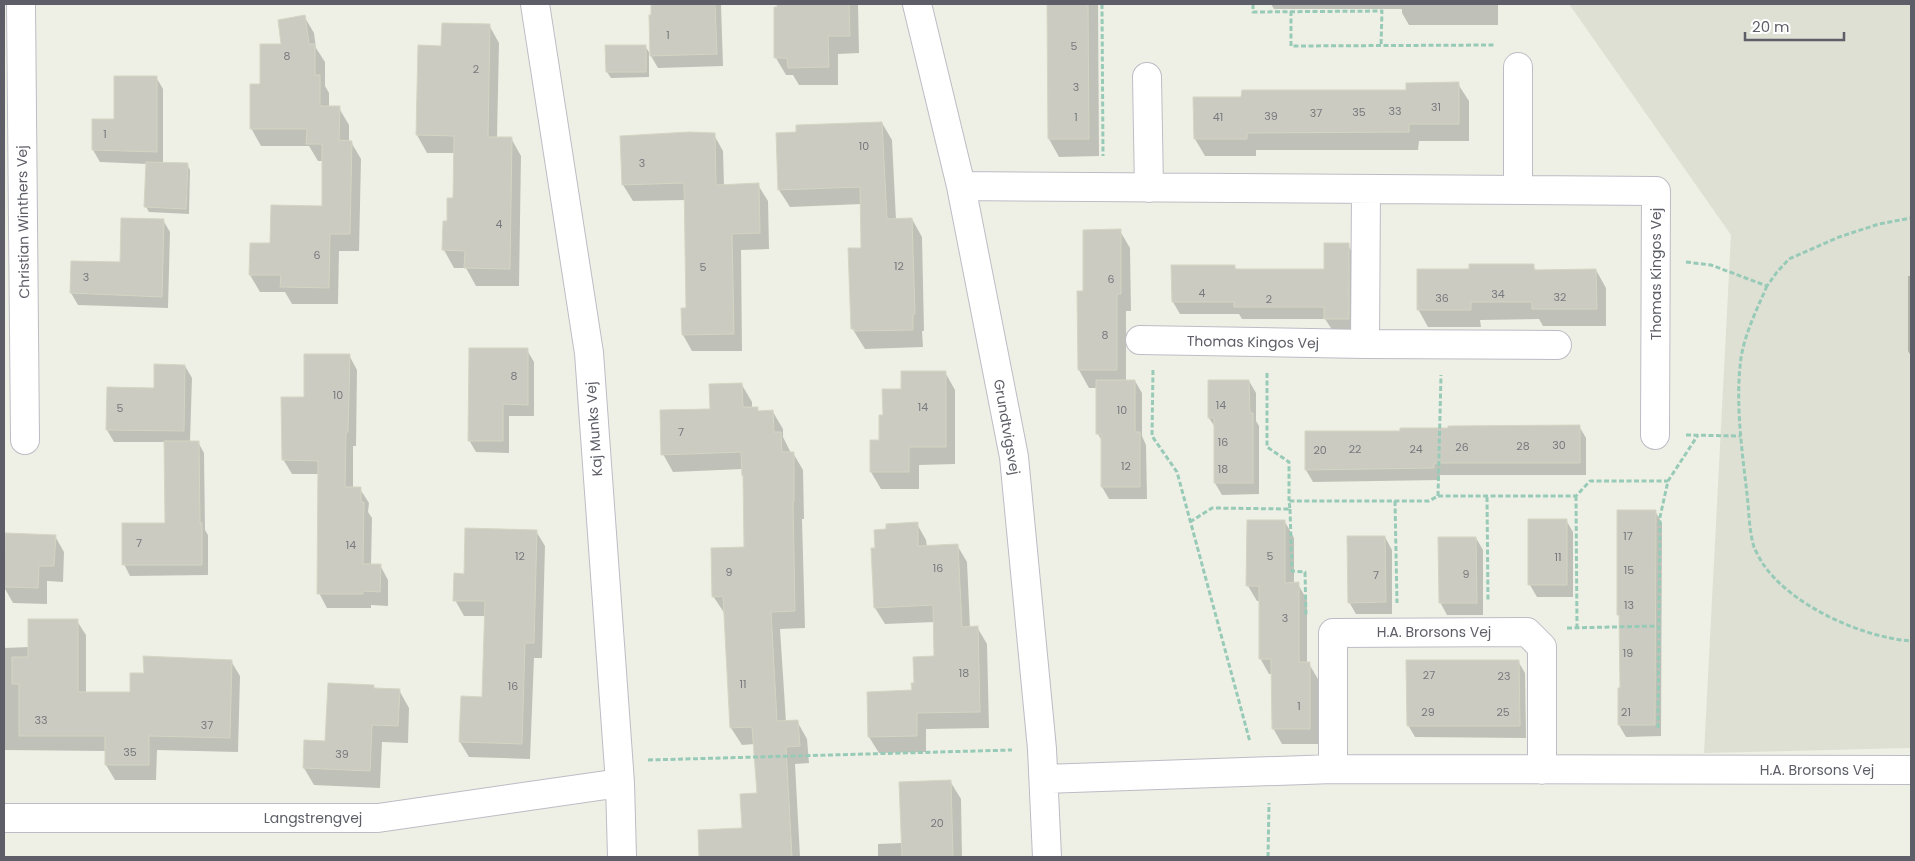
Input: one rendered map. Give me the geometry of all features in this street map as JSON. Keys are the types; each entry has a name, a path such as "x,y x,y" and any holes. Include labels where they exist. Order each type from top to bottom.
{"street":[{"name":"Christian Winthers Vej","path":"21,4 25,440"},
{"name":"Kaj Munks Vej","path":"535,4 589,353 619,772 622,857"},
{"name":"Grundtvigsvej","path":"916,4 961,186 1014,457 1042,749 1047,857"},
{"path":"1518,67 1518,190"},
{"path":"1147,77 1149,188"},
{"name":"Thomas Kingos Vej","path":"961,186 1656,190 1655,436"},
{"path":"1365,344 1366,189"},
{"name":"Thomas Kingos Vej","path":"1146,340 1557,345"},
{"path":"1333,632 1333,769"},
{"name":"H.A. Brorsons Vej","path":"1333,632 1527,632"},
{"path":"1527,632 1542,647 1542,770"},
{"name":"H.A. Brorsons Vej","path":"1044,779 1333,769 1911,770"},
{"name":"Langstrengvej","path":"4,818 378,818 619,772"}],"path":[{"path":"1102,4 1103,187"},
{"path":"1253,4 1253,12 1382,11 1381,46"},
{"path":"1291,11 1291,46 1518,45 1518,67"},
{"path":"1911,218 1879,224 1789,259 1767,286 1752,320 1741,357 1740,377 1741,436 1754,548 1764,564 1785,587 1811,606 1847,625 1900,640 1911,641"},
{"path":"1656,260 1712,265 1767,286"},
{"path":"1146,340 1152,436 1178,472 1190,522 1264,771 1268,857"},
{"path":"1267,342 1267,447 1290,462 1289,501 1292,571 1305,572 1307,620 1333,632"},
{"path":"1438,496 1442,345"},
{"path":"1658,728 1660,517 1668,481 1698,435"},
{"path":"1655,436 1741,436"},
{"path":"1577,628 1576,496 1590,481 1668,481"},
{"path":"1289,501 1429,501 1438,496 1576,496"},
{"path":"1487,496 1489,632"},
{"path":"1395,501 1397,632"},
{"path":"1190,522 1212,508 1290,509"},
{"path":"1527,632 1535,628 1658,626"},
{"path":"619,772 1042,749"}],"shaded area":[{"path":"1569,4 1911,4 1911,748 1704,753 1731,235"}],"building":[{"path":"651,4 715,4 717,54 650,56 649,15 651,15"},
{"path":"777,4 849,4 850,36 828,36 829,67 788,68 787,58 774,58 774,7 777,7"},
{"path":"1047,4 1088,4 1089,139 1048,139"},
{"path":"305,15 309,44 315,44 315,75 320,75 320,106 340,106 339,140 352,141 350,234 330,234 329,288 280,287 281,275 249,275 250,243 270,243 271,205 322,206 322,144 306,144 307,129 250,129 250,84 260,84 260,44 281,44 278,20"},
{"path":"442,23 490,24 488,137 512,137 510,269 464,268 465,251 442,250 443,221 447,221 447,198 453,198 454,136 416,135 418,45 441,46"},
{"path":"605,45 646,45 646,72 606,72"},
{"path":"114,76 157,76 157,152 92,150 92,119 114,119"},
{"path":"1459,82 1459,124 1409,124 1409,132 1247,133 1247,139 1194,139 1193,97 1241,97 1242,90 1406,90 1406,83"},
{"path":"882,122 887,219 912,218 915,314 913,314 913,330 854,331 854,329 851,329 848,248 861,248 860,187 778,190 776,133 796,132 796,125"},
{"path":"689,132 715,133 716,185 759,183 760,233 732,234 734,334 682,335 681,308 686,308 684,183 622,185 620,136"},
{"path":"146,162 188,163 186,209 144,207"},
{"path":"121,218 164,219 162,297 70,293 71,261 120,262"},
{"path":"1121,229 1121,294 1117,294 1117,370 1078,370 1077,291 1083,291 1083,230"},
{"path":"1324,243 1349,243 1349,319 1324,319 1324,307 1234,307 1234,302 1172,302 1171,265 1235,265 1235,269 1324,269"},
{"path":"1469,264 1534,264 1534,270 1596,269 1597,309 1532,309 1532,302 1471,302 1471,310 1417,310 1417,269 1469,269"},
{"path":"469,348 528,348 528,405 503,404 503,441 468,441"},
{"path":"304,354 350,354 345,487 361,487 361,502 364,502 363,564 381,564 380,592 363,591 363,594 317,594 318,461 282,460 281,397 304,397"},
{"path":"154,364 185,365 184,431 106,430 107,387 154,388"},
{"path":"901,371 946,371 946,447 909,447 909,472 870,472 870,440 879,440 879,415 883,415 882,389 901,389"},
{"path":"1096,380 1135,380 1135,432 1140,432 1140,487 1101,487 1101,434 1096,434"},
{"path":"1208,380 1249,380 1250,413 1253,413 1253,483 1214,483 1214,418 1208,418"},
{"path":"742,383 743,407 758,407 758,411 773,410 774,432 781,432 782,452 794,452 795,611 771,612 777,721 798,720 800,746 786,747 792,857 699,857 698,830 742,828 740,794 757,793 752,727 730,728 723,596 712,597 711,548 744,547 741,452 661,455 660,410 710,409 709,384"},
{"path":"1580,425 1580,463 1434,463 1434,468 1305,470 1305,431 1400,431 1400,428 1448,428 1448,426"},
{"path":"164,441 199,441 202,565 122,565 122,523 165,523"},
{"path":"1617,510 1656,510 1655,725 1618,725 1618,688 1620,688 1619,615 1617,615"},
{"path":"1528,519 1567,519 1567,585 1528,585"},
{"path":"1247,520 1285,520 1285,583 1299,582 1299,662 1310,662 1310,729 1272,729 1271,659 1259,659 1259,586 1246,586"},
{"path":"918,522 918,546 958,544 962,627 978,626 980,712 917,713 917,736 868,737 867,692 912,690 911,683 914,683 913,657 934,656 933,605 874,608 871,548 875,548 874,530 886,529 886,524"},
{"path":"465,528 537,530 534,643 525,643 522,744 459,742 461,696 482,697 485,601 453,601 454,573 464,574"},
{"path":"5,533 56,535 54,566 39,566 38,588 4,587"},
{"path":"1347,536 1385,536 1386,602 1348,603"},
{"path":"1438,537 1476,537 1477,603 1439,603"},
{"path":"28,619 78,619 78,692 130,692 130,673 144,673 143,656 232,660 230,738 149,736 149,765 105,765 105,736 19,736 19,684 12,684 12,657 28,657"},
{"path":"1406,660 1519,660 1520,726 1407,726"},
{"path":"328,683 374,685 374,688 400,689 398,726 372,725 370,771 303,768 304,740 325,741"},
{"path":"951,780 953,857 902,857 899,782"}]}
